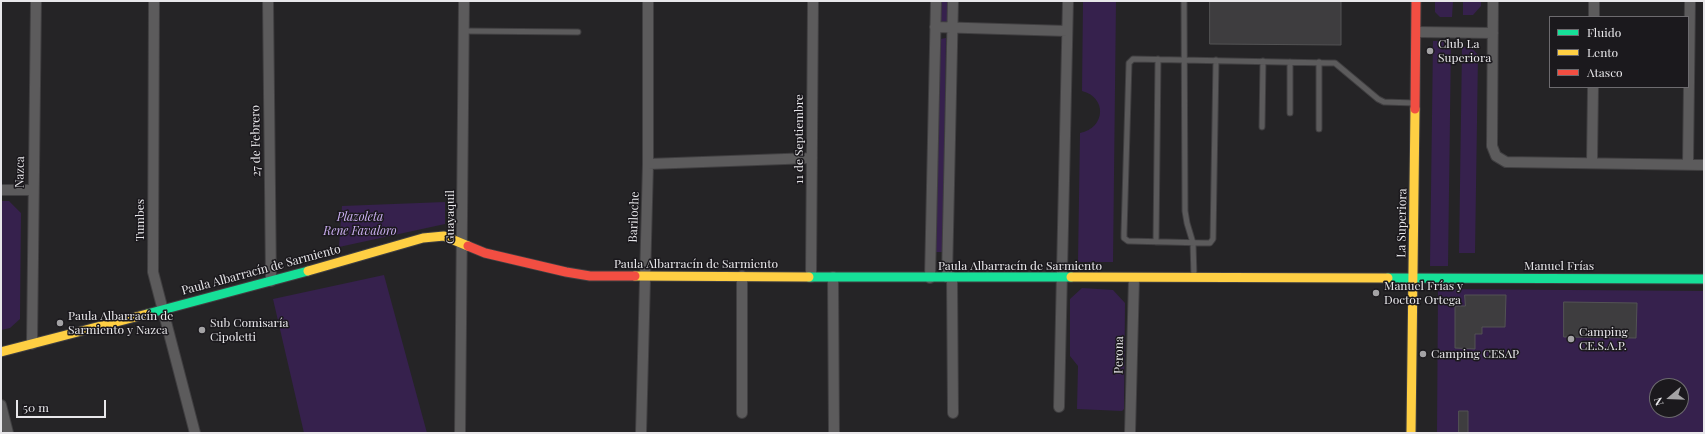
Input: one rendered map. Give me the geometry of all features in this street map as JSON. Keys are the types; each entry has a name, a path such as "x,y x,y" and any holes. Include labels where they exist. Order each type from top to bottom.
{"street":[{"name":"Nazca","path":"32,344 32,190 36,1"},
{"name":"Tumbes","path":"154,1 153,272 164,309 195,433"},
{"name":"27 de Febrero","path":"268,1 271,281"},
{"name":"Guayaquil","path":"460,433 463,244 464,1"},
{"name":"Bariloche","path":"641,433 648,164 648,1"},
{"name":"11 de Septiembre","path":"811,276 813,1"},
{"path":"930,278 936,1"},
{"path":"953,1 950,277 953,413"},
{"path":"1059,407 1068,1"},
{"name":"La Superiora","path":"1410,433 1417,1"},
{"path":"1493,1 1492,146 1496,156 1506,162 1704,164"},
{"path":"1594,1 1594,16"},
{"path":"1689,82 1690,1"},
{"path":"935,27 1067,31"},
{"path":"1417,32 1493,33"},
{"path":"1592,163 1593,88"},
{"path":"1688,164 1689,88"},
{"path":"648,164 812,158"},
{"path":"1,190 32,190"},
{"name":"Paula Albarracín de Sarmiento","path":"1,352 271,281 423,238 444,236 485,253 566,272 590,276 1413,278"},
{"path":"742,276 742,413"},
{"path":"832,276 834,433"},
{"name":"Perona","path":"1130,433 1134,278"},
{"name":"Manuel Frías","path":"1413,278 1704,279"},
{"path":"1,405 8,433"}],"lane":[{"path":"1184,1 1185,211 1193,243 1194,278"},
{"path":"464,31 578,32"},
{"path":"1216,60 1213,239 1210,243 1128,241 1124,238 1124,233 1129,63 1133,59 1216,60 1290,62 1319,62 1335,63 1378,99 1384,102 1416,104"},
{"path":"1156,242 1158,59"},
{"path":"1262,127 1263,61"},
{"path":"1290,62 1290,113"},
{"path":"1319,62 1319,129"}],"green space":[{"path":"940,1 948,1 948,22 939,22"},
{"path":"1083,1 1116,1 1113,262 1078,262 1080,133 1089,130 1095,125 1099,119 1100,112 1096,99 1090,94 1082,91"},
{"path":"1435,1 1453,1 1452,17 1440,17 1435,12"},
{"path":"1463,1 1481,1 1481,6 1473,15 1463,15"},
{"path":"946,38 943,252 935,252 940,39"},
{"path":"1433,41 1451,41 1448,266 1430,266"},
{"path":"1462,47 1471,47 1478,55 1475,253 1459,253"},
{"path":"1,201 9,201 21,213 20,319 10,328 1,330"},
{"name":"Plazoleta Rene Favaloro","path":"445,202 445,224 339,247 342,206"},
{"path":"384,275 427,433 304,433 273,299"},
{"path":"1082,288 1113,290 1125,303 1124,409 1122,411 1077,409 1078,366 1070,356 1070,299"},
{"name":"Camping CE.S.A.P.","path":"1438,289 1704,291 1704,433 1437,433"}],"building":[{"path":"1210,1 1341,1 1341,45 1210,44"},
{"path":"1465,295 1506,295 1505,327 1482,327 1482,334 1475,334 1475,349 1455,348 1455,306 1465,306"},
{"path":"1564,302 1637,303 1636,338 1564,337"},
{"path":"1459,411 1468,411 1468,433 1459,433"}],"traffic: fast":[{"path":"147,314 308,271"},
{"path":"809,277 1071,277"},
{"path":"1388,278 1704,279"}],"traffic: slow":[{"path":"1411,433 1415,109"},
{"path":"308,271 423,238 444,236 468,246"},
{"path":"635,276 809,277"},
{"path":"1071,277 1388,278"},
{"path":"1,352 147,314"}],"traffic: jam":[{"path":"1415,109 1416,1"},
{"path":"468,246 485,253 566,272 590,276 635,276"}],"place":[{"name":"Club La Superiora","path":"1430,51"},
{"name":"Manuel Frías y Doctor Ortega","path":"1376,293"},
{"name":"Paula Albarracín de Sarmiento y Nazca","path":"60,323"},
{"name":"Sub Comisaría Cipoletti","path":"202,330"},
{"name":"Camping CE.S.A.P.","path":"1571,339"},
{"name":"Camping CESAP","path":"1423,354"}]}
